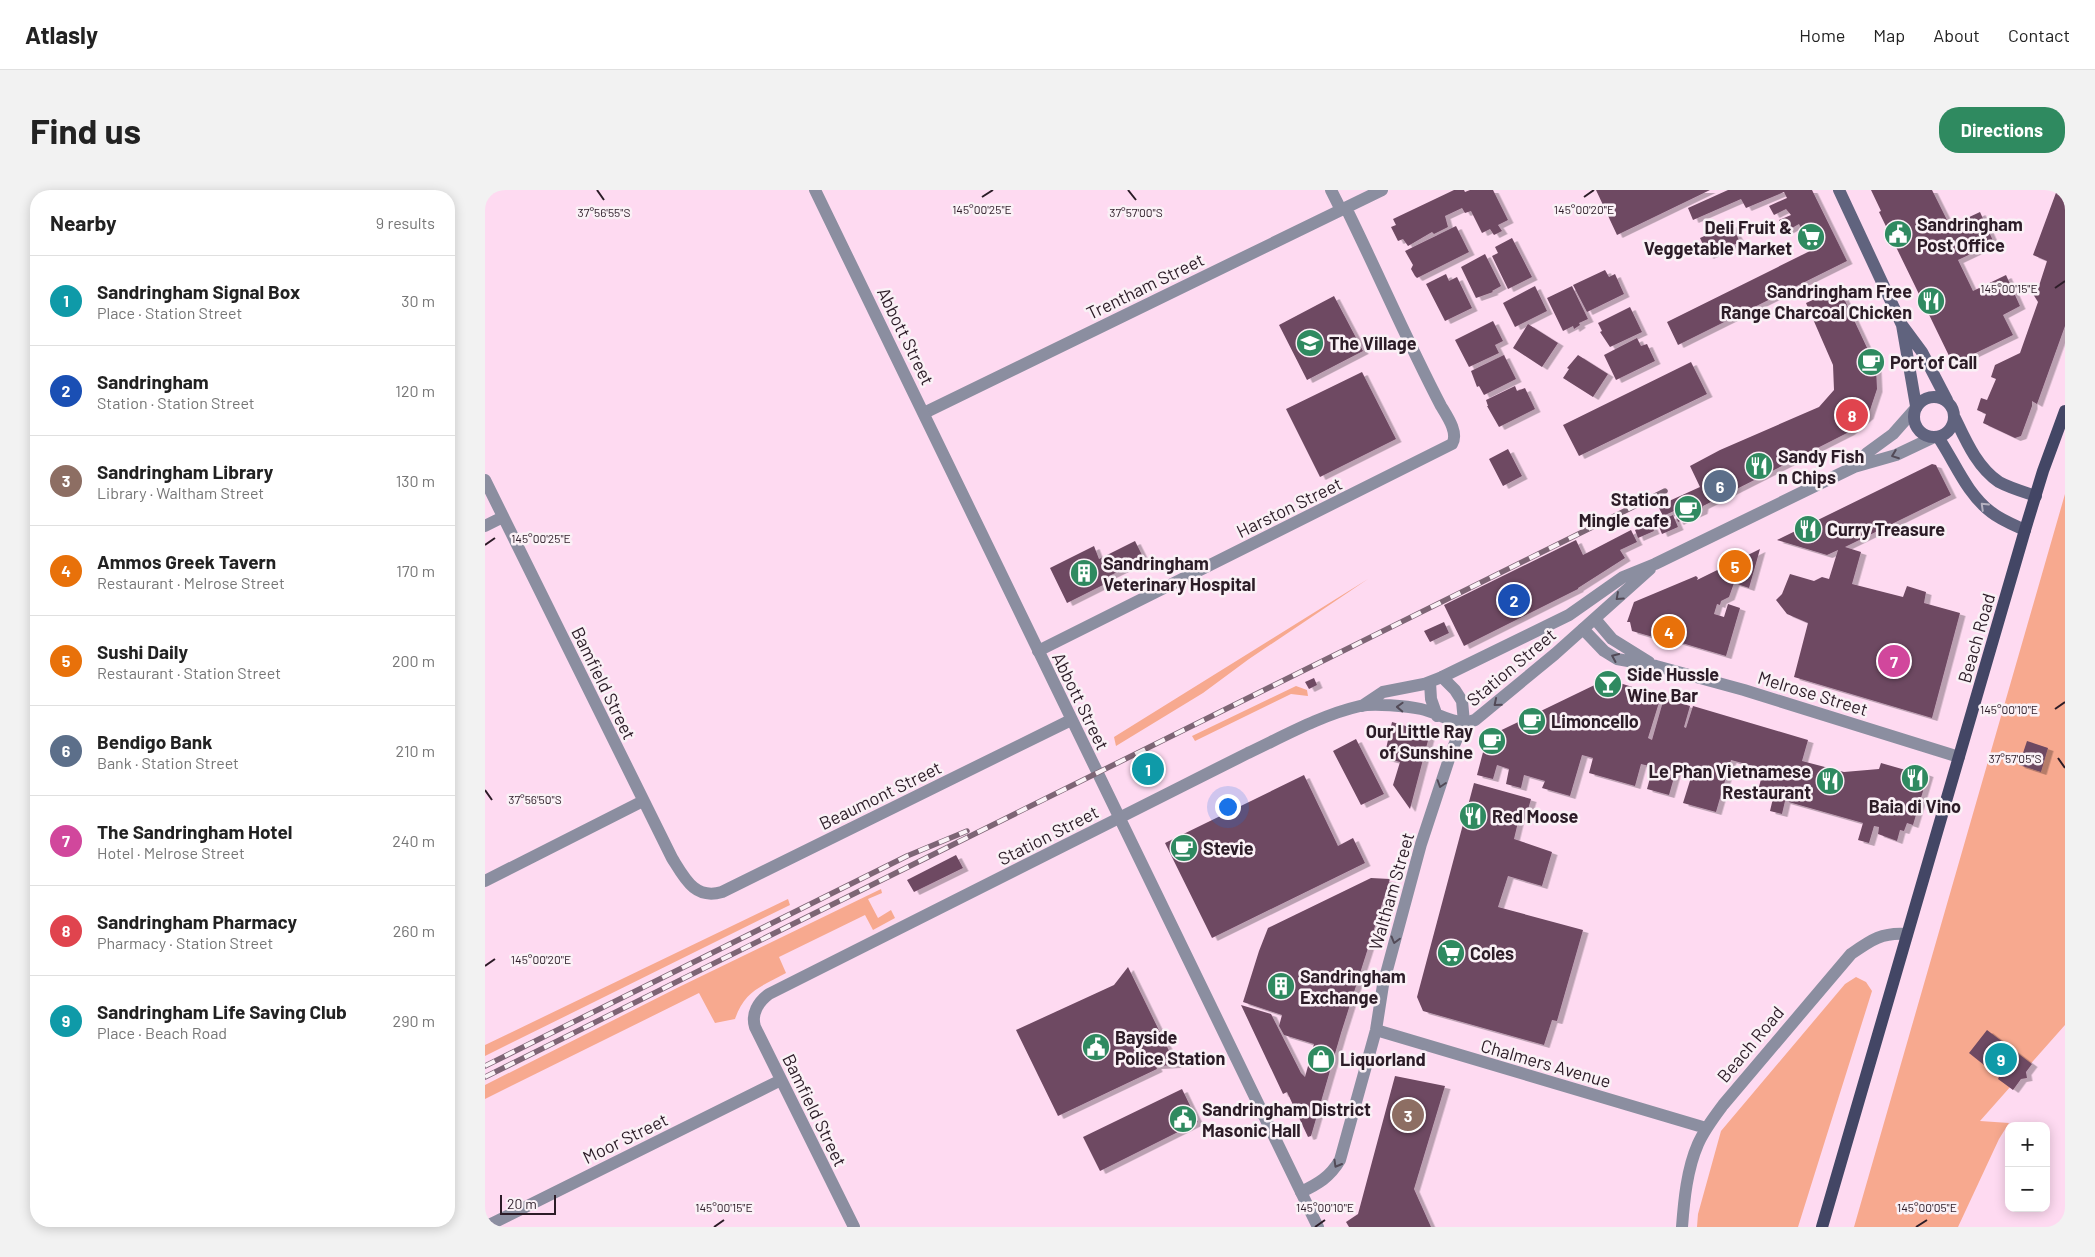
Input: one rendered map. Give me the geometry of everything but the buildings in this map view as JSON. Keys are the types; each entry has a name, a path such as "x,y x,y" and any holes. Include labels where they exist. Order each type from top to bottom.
{"main road":[{"path":"1839,190 1902,325 1922,352 1952,406 1955,418 1973,453 1990,474 2007,486 2036,496"},
{"path":"1902,325 1916,407 1914,420 1917,428 1926,435 1936,437 1951,428 1955,418"},
{"path":"1916,407 1921,400 1932,396 1947,400"},
{"name":"Beach Road","path":"1822,1227 2025,530 2065,411"},
{"path":"1936,437 1980,503 1997,517 2025,530"}],"street":[{"name":"Abbott Street","path":"815,190 1318,1227"},
{"path":"1331,190 1343,209"},
{"name":"Trentham Street","path":"924,413 1382,190"},
{"name":"Harston Street","path":"1037,651 1447,448 1454,441 1451,424 1343,209"},
{"name":"Station Street","path":"1854,466 1867,453 1893,434 1916,407"},
{"name":"Station Street","path":"757,1007 769,994 1289,733 1362,706 1383,692 1436,680 1576,611 1628,575 1655,564 1854,466 1896,455 1936,437"},
{"name":"Bamfield Street","path":"485,480 643,801 683,875 702,894"},
{"path":"485,526 503,517"},
{"name":"Station Street","path":"1362,706 1409,707 1425,710 1453,721 1471,722 1482,716 1595,619 1655,564"},
{"path":"1576,611 1595,619"},
{"path":"1576,611 1583,629"},
{"name":"Melrose Street","path":"1595,619 1615,642 1656,666"},
{"name":"Melrose Street","path":"1583,629 1598,646 1615,658 1656,666 1743,690 1959,757"},
{"path":"1437,716 1431,699 1436,680 1455,690 1462,701 1464,722"},
{"name":"Beaumont Street","path":"702,894 709,895 722,892 1071,720"},
{"name":"Waltham Street","path":"1301,1192 1324,1180 1334,1171 1340,1160 1376,1030 1383,985 1421,844 1452,750 1464,722"},
{"path":"485,881 643,801"},
{"name":"Beach Road","path":"1682,1227 1691,1167 1697,1146 1706,1128 1740,1082 1851,954 1873,938 1892,933 1907,934"},
{"name":"Bamfield Street","path":"757,1007 753,1018 754,1022 854,1227"},
{"name":"Chalmers Avenue","path":"1376,1030 1706,1128"},
{"name":"Moor Street","path":"485,1227 781,1080"}],"shaded area":[{"path":"2065,494 2065,1025 1980,1121 2005,1123 2005,1129 1958,1227 1854,1227"},
{"path":"1368,579 1249,659 1203,693 1116,746 1114,737"},
{"path":"1296,686 1307,690 1308,696 1291,694 1195,741 1192,736"},
{"path":"881,889 882,893 868,899 878,918 891,910 895,918 873,930 865,915 779,957 786,973 749,995 739,1009 735,1019 715,1023 699,993 485,1099 485,1085 679,987"},
{"path":"788,899 790,905 485,1056 485,1045"},
{"path":"1856,977 1866,982 1872,991 1798,1227 1697,1227 1698,1214 1721,1131 1845,984"}],"railway":[{"path":"485,1077 1665,491"},
{"path":"485,1066 907,856 967,831"}],"place":[{"name":"Sandringham Post Office","path":"1898,234"},
{"name":"Deli Fruit & Veggetable Market","path":"1811,237"},
{"name":"Sandringham Free Range Charcoal Chicken","path":"1931,301"},
{"name":"The Village","path":"1310,343"},
{"name":"Port of Call","path":"1871,362"},
{"name":"Sandringham Pharmacy","path":"1852,415"},
{"name":"Sandy Fish n Chips","path":"1759,466"},
{"name":"Bendigo Bank","path":"1720,486"},
{"name":"Station Mingle cafe","path":"1688,509"},
{"name":"Curry Treasure","path":"1808,529"},
{"name":"Sushi Daily","path":"1735,566"},
{"name":"Sandringham Veterinary Hospital","path":"1084,573"},
{"name":"Sandringham","path":"1514,600"},
{"name":"Ammos Greek Tavern","path":"1669,632"},
{"name":"The Sandringham Hotel","path":"1894,661"},
{"name":"Side Hussle Wine Bar","path":"1608,684"},
{"name":"Limoncello","path":"1532,721"},
{"name":"Our Little Ray of Sunshine","path":"1492,741"},
{"name":"Sandringham Signal Box","path":"1148,769"},
{"name":"Baia di Vino","path":"1915,778"},
{"name":"Le Phan Vietnamese Restaurant","path":"1830,781"},
{"name":"Red Moose","path":"1473,816"},
{"name":"Stevie","path":"1184,848"},
{"name":"Coles","path":"1451,953"},
{"name":"Sandringham Exchange","path":"1281,986"},
{"name":"Bayside Police Station","path":"1096,1047"},
{"name":"Liquorland","path":"1321,1059"},
{"name":"Sandringham Life Saving Club","path":"2001,1059"},
{"name":"Sandringham Library","path":"1408,1115"},
{"name":"Sandringham District Masonic Hall","path":"1183,1119"}]}
